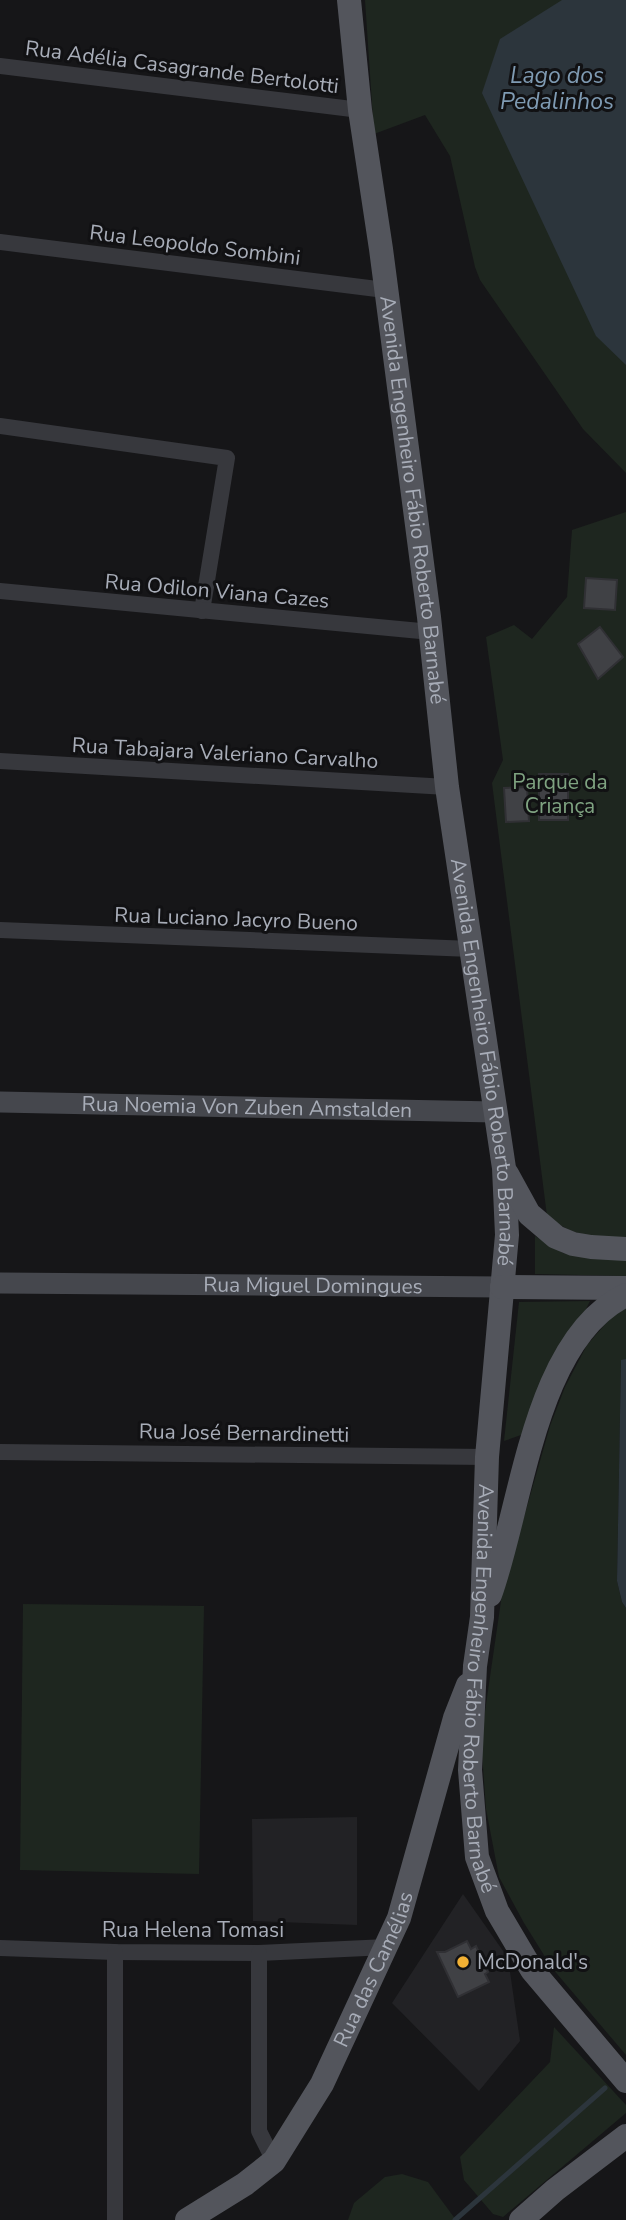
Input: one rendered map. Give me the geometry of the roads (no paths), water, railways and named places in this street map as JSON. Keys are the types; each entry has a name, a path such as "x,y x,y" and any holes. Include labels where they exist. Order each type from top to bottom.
{"main road":[{"name":"Avenida Engenheiro Fábio Roberto Barnabé","path":"349,0 360,110 430,632 447,787 503,1168 507,1235 487,1457 482,1617 475,1666 470,1770 477,1857 497,1911 532,1970 626,2081"},
{"name":"Rua Noemia Von Zuben Amstalden","path":"0,1102 495,1112"},
{"path":"503,1168 528,1214 556,1237 573,1244 626,1249"},
{"name":"Rua Miguel Domingues","path":"0,1283 626,1288"},
{"path":"482,1617 499,1571 536,1427 549,1389 569,1349 594,1317 626,1295"},
{"name":"Rua das Camélias","path":"187,2220 245,2184 274,2161 322,2084 399,1918 455,1718 475,1666"},
{"path":"521,2220 555,2190 626,2136"}],"street":[{"name":"Rua Adélia Casagrande Bertolotti","path":"0,66 360,110"},
{"name":"Rua Leopoldo Sombini","path":"0,242 385,289"},
{"path":"0,426 227,458 202,611"},
{"name":"Rua Odilon Viana Cazes","path":"0,591 430,632"},
{"name":"Rua Tabajara Valeriano Carvalho","path":"0,761 447,787"},
{"name":"Rua Luciano Jacyro Bueno","path":"0,930 471,949"},
{"name":"Rua José Bernardinetti","path":"0,1452 487,1457"},
{"name":"Rua Helena Tomasi","path":"0,1948 259,1953 387,1947"},
{"path":"115,1952 115,2220"},
{"path":"259,1953 259,2131 274,2161"}],"water":[{"name":"Lago dos Pedalinhos","path":"562,0 626,0 626,365 596,336 482,93 500,39"},
{"path":"626,1359 626,1608 617,1581 621,1360"}],"waterway":[{"path":"455,2220 605,2088"}],"place":[{"name":"McDonald's","path":"463,1962"}],"park label":[{"name":"Parque da Criança","path":"560,794"}]}
